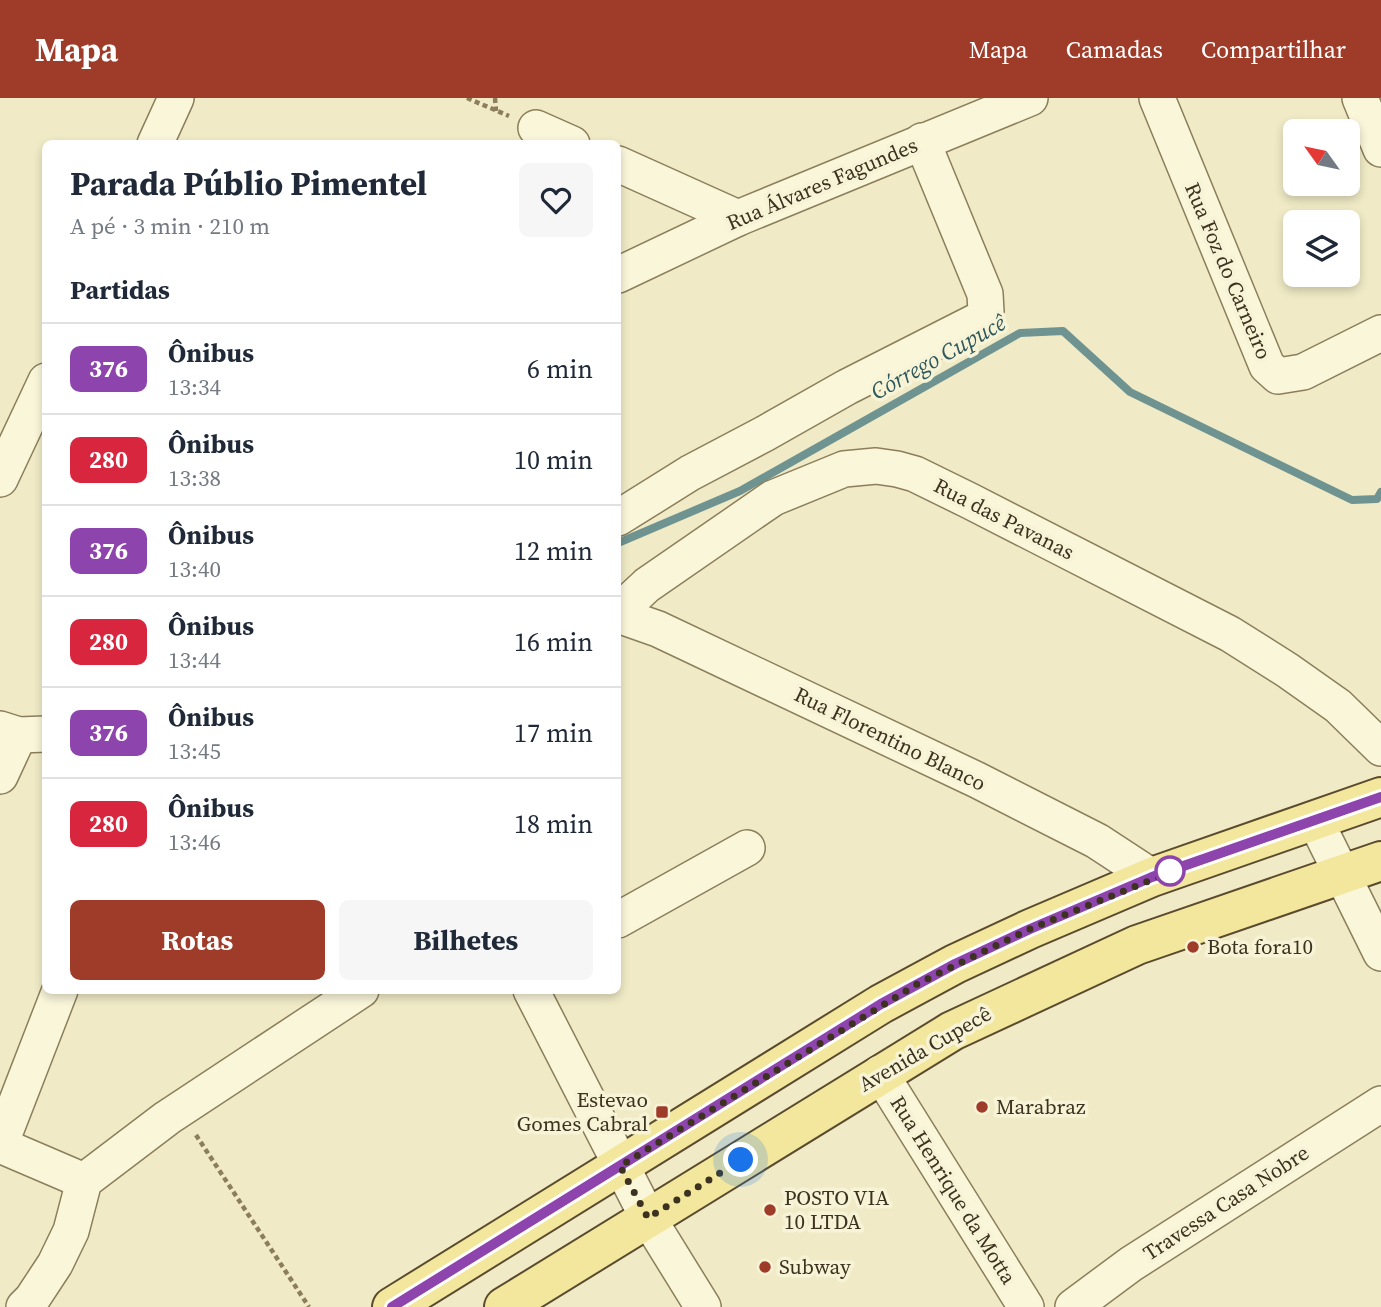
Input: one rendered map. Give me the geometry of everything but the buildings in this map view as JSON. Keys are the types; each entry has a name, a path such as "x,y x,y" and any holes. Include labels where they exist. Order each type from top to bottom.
{"main road":[{"path":"392,1307 919,983 1030,929 1152,877 1316,822 1381,797"},
{"name":"Avenida Cupecê","path":"504,1307 952,1031 1137,945 1381,861"}],"street":[{"path":"157,140 176,98"},
{"name":"Rua Álvares Fagundes","path":"621,274 738,218 1030,98"},
{"name":"Rua Foz do Carneiro","path":"1157,98 1267,366 1278,376 1303,372 1381,333"},
{"path":"1360,98 1381,149"},
{"path":"536,128 563,140"},
{"path":"621,516 690,473 847,387 981,319 986,312 985,295 922,141"},
{"path":"621,165 738,218"},
{"path":"0,479 42,390"},
{"name":"Rua das Pavanas","path":"621,614 631,600 648,585 773,498 844,469 876,466 897,469 915,474 970,501 1230,634 1338,706 1381,748"},
{"name":"Rua Florentino Blanco","path":"621,618 658,629 977,780 1097,841 1152,877"},
{"path":"0,776 22,732"},
{"path":"1316,822 1381,953"},
{"path":"621,918 747,848"},
{"path":"58,994 0,1145 84,1181"},
{"path":"24,1307 55,1264 71,1231 84,1181 180,1110 355,994"},
{"path":"533,994 648,1218 703,1307"},
{"name":"Rua Henrique da Motta","path":"880,1073 1026,1307"},
{"name":"Travessa Casa Nobre","path":"1073,1307 1131,1264 1381,1104"}],"path":[{"path":"467,98 536,128"},
{"path":"495,98 496,111"},
{"path":"180,1110 309,1307"}],"waterway":[{"name":"Córrego Cupucê","path":"621,542 740,491 1020,333 1063,331 1130,392 1352,500 1377,499 1381,492"}],"bus line":[{"name":"376","path":"392,1307 881,1004 955,964 1152,877 1299,828 1381,797"}],"place":[{"name":"Bota fora10","path":"1193,947"},
{"name":"Marabraz","path":"982,1107"},
{"name":"Estevao Gomes Cabral","path":"662,1112"},
{"name":"POSTO VIA 10 LTDA","path":"770,1210"},
{"name":"Subway","path":"765,1267"}],"route":[{"path":"741,1160 648,1218 620,1166 919,983 1030,929 1152,877 1178,869 1170,871"}]}
